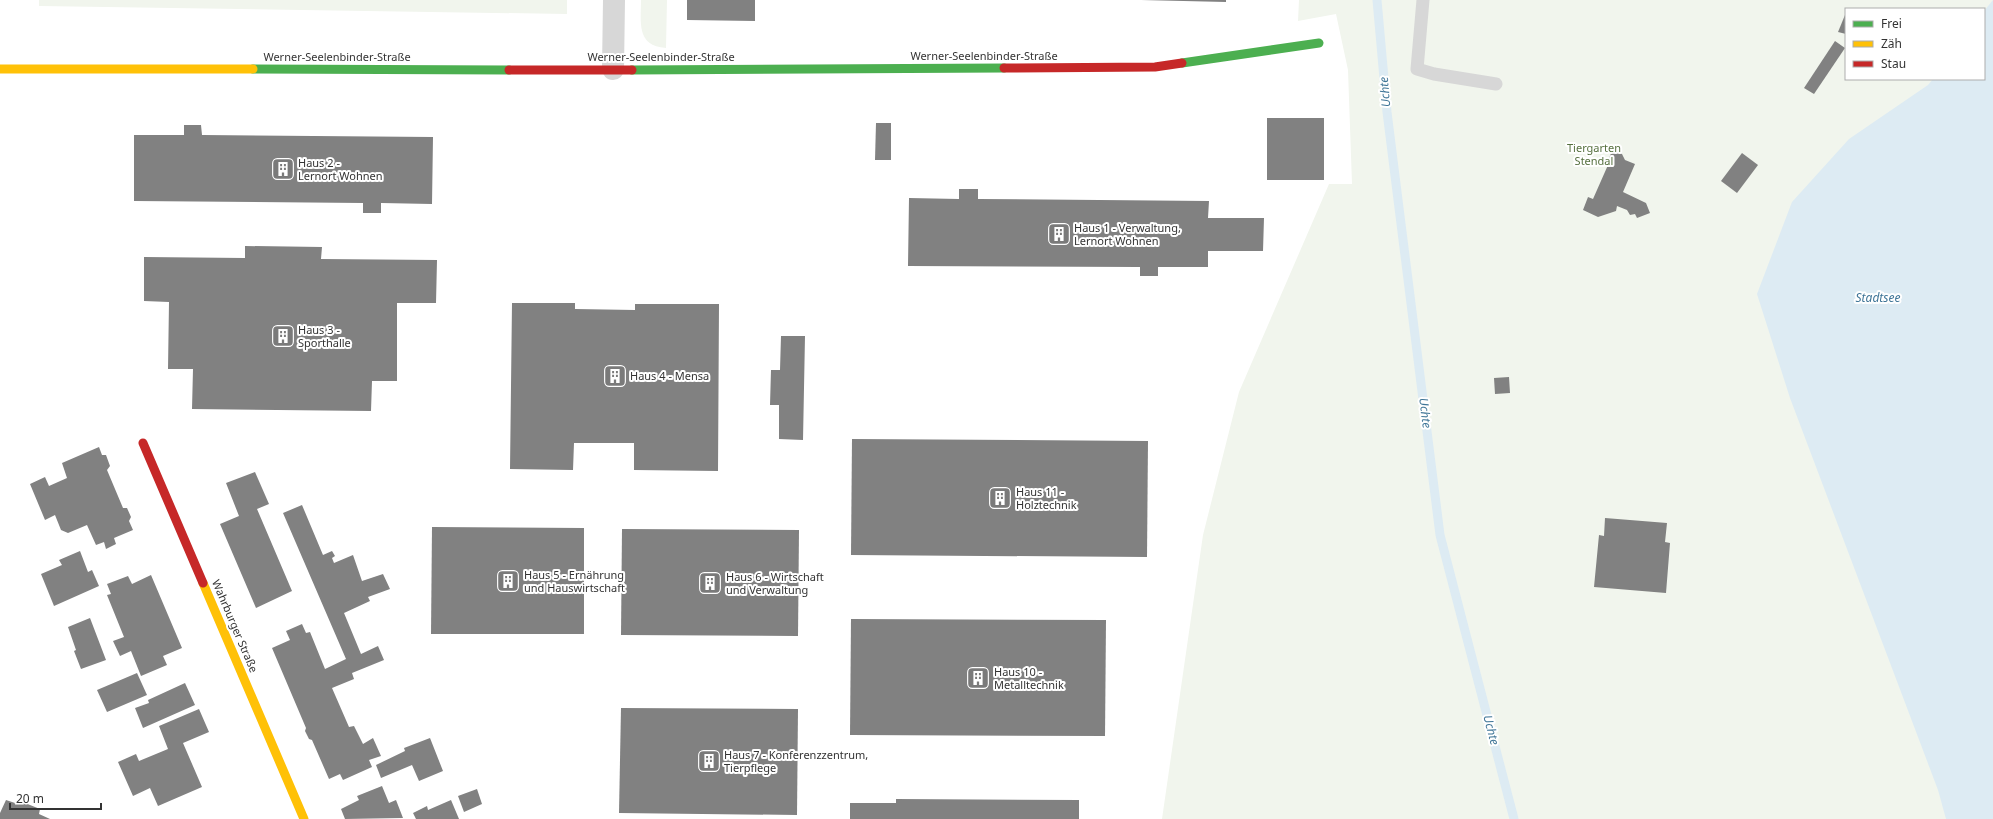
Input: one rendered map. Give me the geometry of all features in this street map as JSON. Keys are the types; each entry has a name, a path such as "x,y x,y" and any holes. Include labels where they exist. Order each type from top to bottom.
{"street":[{"path":"613,69 614,0"},
{"name":"Werner-Seelenbinder-Straße","path":"0,69 831,70 1156,67 1319,43"},
{"name":"Wahrburger Straße","path":"143,443 304,819"}],"lane":[{"path":"1423,0 1417,69 1434,74 1496,84"}],"green space":[{"path":"39,0 567,0 567,14 39,6"},
{"path":"641,0 667,0 666,48 649,43 645,38 642,32 641,24"},
{"name":"Tiergarten Stendal","path":"1299,0 1993,0 1993,819 1162,819 1203,535 1239,392 1329,184 1352,184 1348,70 1336,14 1298,21"}],"water":[{"name":"Stadtsee","path":"1993,0 1993,819 1946,819 1938,790 1790,398 1757,294 1792,202 1849,139 1928,85 1932,80 1985,80 1985,10"}],"building":[{"path":"687,0 755,0 755,21 687,20"},
{"path":"1141,0 1226,0 1226,2"},
{"path":"1845,15 1845,34 1838,32"},
{"path":"1835,41 1845,48 1814,94 1804,88"},
{"path":"1267,118 1324,118 1324,180 1267,180"},
{"path":"876,123 891,123 891,160 875,160"},
{"name":"Haus 2 - Lernort Wohnen","path":"184,125 201,125 202,135 433,137 432,204 381,203 381,213 363,213 363,203 134,201 134,135 184,135"},
{"path":"1610,148 1622,154 1625,160 1635,164 1623,192 1646,203 1650,213 1637,218 1635,214 1630,215 1627,210 1617,206 1616,211 1598,217 1583,210 1588,197 1593,199 1608,165 1606,165 1612,151 1609,149"},
{"path":"1742,153 1758,165 1737,193 1721,181"},
{"name":"Haus 1 - Verwaltung, Lernort Wohnen","path":"959,189 978,189 978,199 1209,201 1208,218 1264,218 1263,251 1208,251 1208,267 1158,267 1158,276 1140,276 1140,267 908,266 909,198 959,199"},
{"name":"Haus 3 - Sporthalle","path":"245,246 322,247 321,259 437,260 436,303 397,303 397,381 372,381 371,411 192,409 193,369 168,369 169,302 144,301 144,257 245,258"},
{"name":"Haus 4 - Mensa","path":"512,303 575,303 575,309 635,310 635,304 719,304 718,471 634,470 634,443 574,443 573,470 510,469"},
{"path":"781,336 805,336 803,440 779,439 779,405 770,405 771,370 780,370"},
{"path":"1509,377 1510,393 1495,394 1494,378"},
{"name":"Haus 11 - Holztechnik","path":"852,439 1148,441 1147,557 851,555"},
{"path":"99,447 102,455 106,455 110,466 107,470 123,508 127,508 131,517 129,521 133,530 114,538 116,544 106,549 104,542 96,545 87,525 68,533 61,530 55,515 45,520 30,484 45,477 49,486 67,478 62,463"},
{"path":"255,472 269,504 257,509 292,591 256,608 220,524 239,516 226,483"},
{"path":"302,505 323,555 332,551 335,556 332,558 334,563 353,555 362,581 383,574 390,589 368,597 370,601 344,613 361,654 378,646 384,660 352,673 354,679 332,688 349,727 354,726 363,744 373,738 381,756 369,760 372,767 343,780 340,774 329,779 312,740 309,739 305,731 306,728 272,648 290,640 286,631 302,624 306,633 310,632 325,669 346,659 283,513"},
{"path":"1605,518 1667,523 1665,542 1670,543 1666,593 1594,587 1599,535 1604,536"},
{"name":"Haus 5 - Ernährung und Hauswirtschaft","path":"432,527 584,528 584,634 431,634"},
{"name":"Haus 6 - Wirtschaft und Verwaltung","path":"622,529 799,530 798,636 621,635"},
{"path":"80,551 88,572 92,570 99,586 54,606 41,574 62,565 59,560"},
{"path":"151,575 182,648 163,656 167,665 141,676 131,651 120,656 113,641 124,637 107,595 111,594 107,584 128,576 132,584"},
{"path":"90,618 106,660 81,669 74,651 76,650 68,627"},
{"name":"Haus 10 - Metalltechnik","path":"851,619 1106,620 1105,736 850,735"},
{"path":"137,673 147,695 107,712 97,690"},
{"path":"185,683 195,705 143,728 135,708 149,703 148,700"},
{"name":"Haus 7 - Konferenzzentrum, Tierpflege","path":"621,708 798,709 797,815 619,813"},
{"path":"199,709 209,732 183,743 202,787 158,806 150,788 133,796 118,762 136,754 139,761 168,749 159,726"},
{"path":"430,738 443,771 419,781 412,765 381,778 376,765 405,751 404,748"},
{"path":"382,786 389,803 396,800 403,818 345,819 341,809 359,800 357,796"},
{"path":"477,789 482,804 464,812 458,796"},
{"path":"896,799 1079,800 1079,819 850,819 850,803 896,803"},
{"path":"6,800 18,804 20,801 40,809 39,814 50,819 0,819 0,813"},
{"path":"451,800 459,819 416,819 413,813 427,806 428,810"}],"waterway":[{"name":"Uchte","path":"1377,0 1387,112 1440,535 1514,819"}],"traffic: fast":[{"path":"1182,63 1319,43"},
{"path":"632,70 1004,68"},
{"path":"253,69 509,70"}],"traffic: slow":[{"path":"0,69 253,69"},
{"path":"203,583 304,819"}],"traffic: jam":[{"path":"1004,68 1155,67 1182,63"},
{"path":"509,70 632,70"},
{"path":"143,443 203,583"}],"place":[{"name":"Haus 2 - Lernort Wohnen","path":"283,169"},
{"name":"Haus 1 - Verwaltung, Lernort Wohnen","path":"1059,234"},
{"name":"Haus 3 - Sporthalle","path":"283,336"},
{"name":"Haus 4 - Mensa","path":"615,376"},
{"name":"Haus 11 - Holztechnik","path":"1000,498"},
{"name":"Haus 5 - Ernährung und Hauswirtschaft","path":"508,581"},
{"name":"Haus 6 - Wirtschaft und Verwaltung","path":"710,583"},
{"name":"Haus 10 - Metalltechnik","path":"978,678"},
{"name":"Haus 7 - Konferenzzentrum, Tierpflege","path":"709,761"}]}
